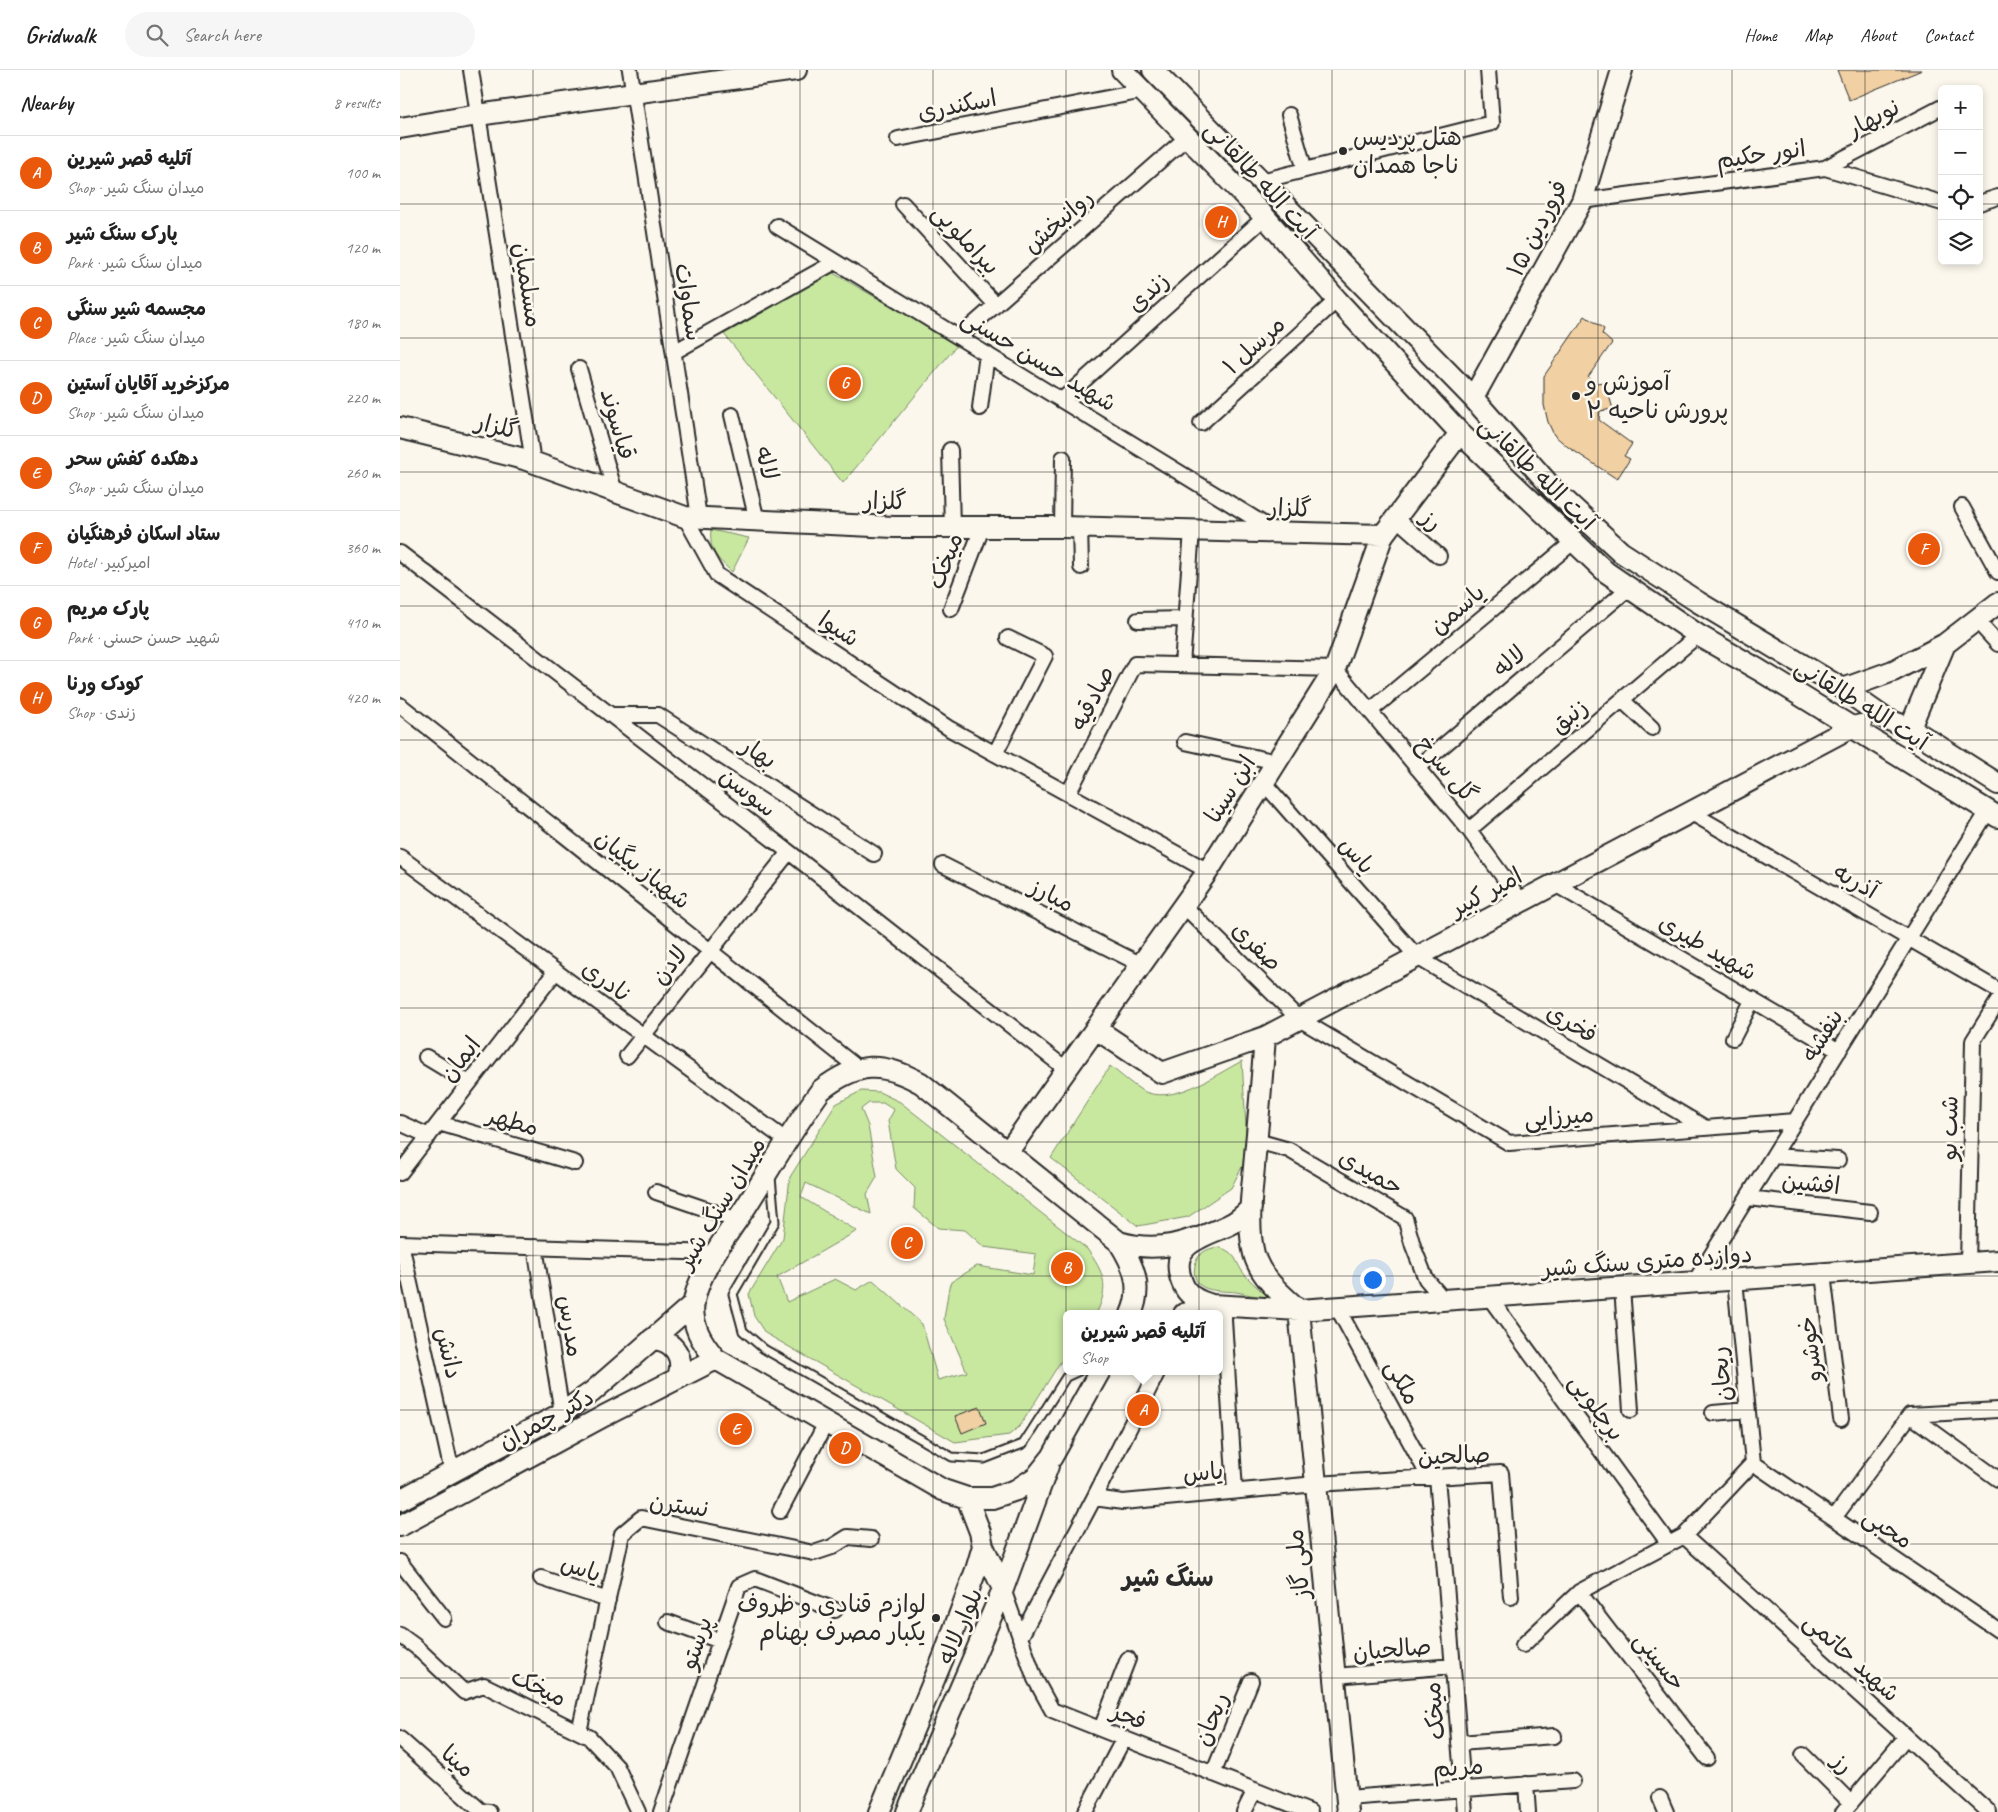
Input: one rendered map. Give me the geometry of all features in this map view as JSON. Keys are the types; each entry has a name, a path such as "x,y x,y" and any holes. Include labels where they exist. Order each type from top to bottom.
{"main road":[{"path":"400,128 634,93 715,76 796,70"},
{"name":"آیت الله طالقانی","path":"1122,70 1265,218 1337,300 1460,433 1606,572 1698,635 1760,670 1850,728 1993,814"},
{"name":"آیت الله طالقانی","path":"1152,70 1473,398 1554,490 1621,552 1698,602 1843,689 1886,719 1910,728 1998,784"},
{"name":"۱۵ فروردین","path":"1473,398 1582,201 1622,70"},
{"path":"1290,246 1308,229"},
{"name":"گلزار","path":"400,428 533,462 615,492 692,517 894,527 1071,527 1383,535"},
{"name":"ابن سینا","path":"1007,1153 1184,906 1264,783 1335,669 1383,535 1460,433"},
{"path":"1843,689 1893,671 1945,644 1998,603"},
{"path":"1910,728 1945,644"},
{"path":"1760,670 1774,647"},
{"name":"امیر کبیر","path":"1096,1029 1162,1073 1265,1037 1850,728 1886,719"},
{"path":"1265,1037 1251,1208 1254,1255 1272,1284 1299,1310"},
{"name":"میدان سنگ شیر","path":"1098,1375 1052,1457 1036,1477 1016,1490 992,1498 967,1498 943,1490 716,1360 702,1343 694,1324 694,1303 699,1282 716,1253 821,1090 838,1077 859,1069 881,1068 902,1073 921,1084 1120,1242 1132,1261 1137,1282 1135,1304 1132,1310"},
{"path":"1120,1242 1136,1247 1154,1248 1182,1244 1230,1224 1243,1216 1251,1208"},
{"name":"دوازده متری سنگ شیر","path":"1197,1237 1188,1244 1182,1254 1179,1265 1180,1276 1184,1287 1191,1296 1201,1302 1212,1305 1215,1309 1299,1310 1998,1261"},
{"name":"دکتر چمران","path":"400,1500 562,1413 592,1392 694,1303"},
{"name":"ملی گاز","path":"1299,1310 1347,1805"},
{"path":"652,1339 667,1342 677,1352 681,1366 677,1379"},
{"name":"دکتر چمران","path":"400,1526 716,1360"},
{"name":"بلوار لاله","path":"907,1812 1004,1589 1052,1457"},
{"path":"967,1498 980,1532 983,1546 1004,1589"},
{"name":"بلوار لاله","path":"879,1812 944,1656 983,1546"}],"street":[{"name":"مسلمیان","path":"471,70 533,462"},
{"name":"سماوات","path":"630,70 674,352 692,517"},
{"path":"1261,181 1492,123 1488,70"},
{"name":"اسکندری","path":"898,139 1143,91"},
{"name":"نوبهار","path":"1825,168 1938,109"},
{"path":"1290,115 1305,170"},
{"name":"روانبخش","path":"959,337 1186,138"},
{"name":"انور حکیم","path":"1582,201 1825,168 1938,202"},
{"path":"1983,202 1998,197"},
{"name":"بیراملویی","path":"903,204 996,305"},
{"name":"زندی","path":"1062,400 1265,218"},
{"name":"شهید حسن حسنی","path":"777,226 1278,533"},
{"path":"674,352 835,262"},
{"name":"مرسل ۱","path":"1201,423 1337,300"},
{"path":"980,408 987,354"},
{"name":"قیاسوند","path":"579,369 615,492"},
{"name":"لاله","path":"732,415 757,521"},
{"path":"950,450 952,527"},
{"path":"1063,458 1071,527 1081,567"},
{"path":"1962,507 1998,572"},
{"name":"شیوا","path":"692,517 717,575 950,729 1208,871"},
{"name":"رز","path":"1396,518 1439,556"},
{"name":"میخک","path":"951,609 982,528"},
{"path":"1182,665 1192,530"},
{"name":"یاسمن","path":"1370,711 1573,542"},
{"name":"سوسن","path":"401,555 789,852 1066,1069"},
{"name":"لاله","path":"1417,768 1629,588"},
{"path":"1138,620 1184,620"},
{"path":"1976,620 1998,644"},
{"name":"زنبق","path":"1469,830 1698,635"},
{"path":"995,754 1045,656 1008,638"},
{"name":"صادقیه","path":"1068,794 1135,664 1335,669"},
{"name":"گل سرخ","path":"1335,669 1469,830 1521,901"},
{"path":"1622,700 1652,728"},
{"name":"شهباز بیگیان","path":"400,705 859,1069"},
{"name":"بهار","path":"612,716 658,715 874,854"},
{"path":"1185,742 1277,762"},
{"name":"یاس","path":"1264,783 1417,956"},
{"name":"آذربه","path":"1690,812 1998,990"},
{"name":"بنفشه","path":"1694,1283 1909,937 1993,814"},
{"name":"لادن","path":"627,1056 709,950 789,852"},
{"name":"نادری","path":"400,857 787,1141"},
{"name":"مبارز","path":"943,865 1142,965"},
{"name":"شهید طیری","path":"1555,884 1839,1051"},
{"name":"صفری","path":"1184,906 1299,1019"},
{"name":"فخری","path":"1417,956 1704,1128"},
{"name":"ایمان","path":"400,1173 556,971"},
{"path":"1733,1038 1753,999"},
{"name":"شب بو","path":"1968,1264 1973,1042 1998,1001"},
{"name":"میرزایی","path":"1299,1019 1509,1143 1795,1120"},
{"path":"426,1057 469,1084"},
{"path":"400,1123 429,1136"},
{"name":"مطهر","path":"439,1123 575,1163"},
{"name":"حمیدی","path":"1257,1141 1289,1150 1405,1218 1413,1246 1426,1279 1444,1300"},
{"path":"1773,1156 1838,1160"},
{"path":"656,1192 738,1220"},
{"name":"افشین","path":"1748,1198 1870,1212"},
{"path":"401,1243 716,1253"},
{"name":"دانش","path":"401,1243 452,1472"},
{"name":"مدرس","path":"535,1247 562,1413"},
{"name":"خوشرو","path":"1823,1274 1841,1419"},
{"name":"ریحان","path":"1734,1280 1753,1463"},
{"path":"1622,1288 1631,1410"},
{"name":"برچلویی","path":"1489,1297 1669,1544"},
{"name":"ملکی","path":"1337,1307 1433,1477 1453,1666"},
{"path":"1020,1638 1156,1375"},
{"path":"1222,1375 1235,1491"},
{"path":"1713,1413 1747,1410"},
{"path":"1910,1415 1998,1410"},
{"path":"1910,1415 1998,1479"},
{"path":"1834,1518 1910,1415"},
{"path":"780,1510 826,1423"},
{"path":"1523,1645 1579,1592 1684,1536 1753,1463"},
{"name":"محبی","path":"1753,1463 1998,1630"},
{"name":"صالحین","path":"1316,1484 1501,1473 1511,1597"},
{"name":"یاس","path":"1094,1498 1123,1502 1316,1484"},
{"name":"نسترن","path":"579,1732 622,1534 641,1518 814,1553 832,1547 848,1536 871,1539"},
{"name":"شهید حاتمی","path":"1684,1536 1989,1812"},
{"path":"400,1562 444,1618"},
{"name":"یاس","path":"541,1578 608,1600"},
{"name":"پرستو","path":"661,1812 739,1586 755,1579 835,1610"},
{"name":"فجر","path":"1004,1589 1035,1679 1052,1710 1310,1812"},
{"name":"حسینی","path":"1579,1592 1706,1758"},
{"path":"668,1622 720,1641"},
{"name":"میخک","path":"400,1635 415,1646 464,1692 484,1686 589,1737 617,1767 638,1812"},
{"path":"1101,1729 1128,1659"},
{"name":"میخک","path":"1453,1666 1465,1812"},
{"name":"صالحیان","path":"1335,1676 1453,1666"},
{"name":"ریحان","path":"1213,1774 1251,1682"},
{"path":"1459,1743 1554,1736"},
{"path":"1847,1807 1906,1737"},
{"path":"1085,1812 1124,1738"},
{"name":"مینا","path":"400,1740 483,1812"},
{"name":"رز","path":"1802,1755 1847,1807"},
{"name":"مریم","path":"1347,1805 1463,1789 1573,1781"},
{"path":"1526,1784 1528,1812"},
{"path":"1244,1812 1256,1790"},
{"path":"1660,1798 1666,1812"}],"lane":[{"path":"770,1169 775,1222 733,1294 743,1331 764,1349 952,1457 984,1459 1022,1444 1066,1377 1070,1375"}],"green space":[{"path":"833,273 958,344 843,483 724,334"},
{"path":"711,530 749,538 732,572 715,554 711,544"},
{"path":"1242,1061 1247,1144 1243,1165 1231,1188 1188,1217 1138,1226 1051,1158 1110,1066 1141,1090 1153,1094 1166,1095 1193,1087"},
{"path":"861,1091 879,1092 900,1102 1087,1249 1098,1265 1103,1280 1103,1295 1100,1304 1098,1310 1063,1310 1063,1360 1020,1426 1009,1435 955,1442 765,1333 754,1316 749,1294 783,1238 790,1177 836,1104","holes":["869,1103 883,1103 894,1110 888,1121 896,1169 915,1188 914,1208 938,1228 965,1230 984,1247 1036,1254 1033,1275 977,1266 951,1282 944,1319 967,1372 938,1380 922,1324 873,1280 856,1290 835,1279 787,1302 777,1277 857,1231 801,1197 806,1183 871,1214 867,1194 877,1177 868,1126 861,1109"]},
{"path":"1217,1247 1233,1255 1247,1277 1271,1299 1236,1292 1207,1289 1201,1286 1195,1274 1196,1261 1203,1252"}],"building":[{"path":"1837,70 1922,70 1849,100"},
{"name":"آموزش و پرورش ناحیه ۲","path":"1585,316 1604,329 1602,334 1612,343 1588,377 1596,383 1605,382 1613,409 1600,411 1599,420 1632,444 1624,456 1630,459 1617,479 1568,447 1554,435 1548,422 1544,405 1544,376"},
{"path":"980,1407 986,1423 962,1433 955,1416"}],"place":[{"name":"هتل پردیس ناجا همدان","path":"1343,151"},
{"name":"کودک ورنا","path":"1221,222"},
{"name":"پارک مریم","path":"845,383"},
{"name":"آموزش و پرورش ناحیه ۲","path":"1576,396"},
{"name":"ستاد اسکان فرهنگیان","path":"1924,549"},
{"name":"مجسمه شیر سنگی","path":"907,1243"},
{"name":"پارک سنگ شیر","path":"1067,1268"},
{"name":"آتلیه قصر شیرین","path":"1143,1410"},
{"name":"دهکده کفش سحر","path":"736,1429"},
{"name":"مرکزخرید آقایان آستین","path":"845,1448"},
{"name":"لوازم قنادی و ظروف یکبار مصرف بهنام","path":"936,1618"}],"district":[{"name":"سنگ شیر","path":"1168,1577"}]}
